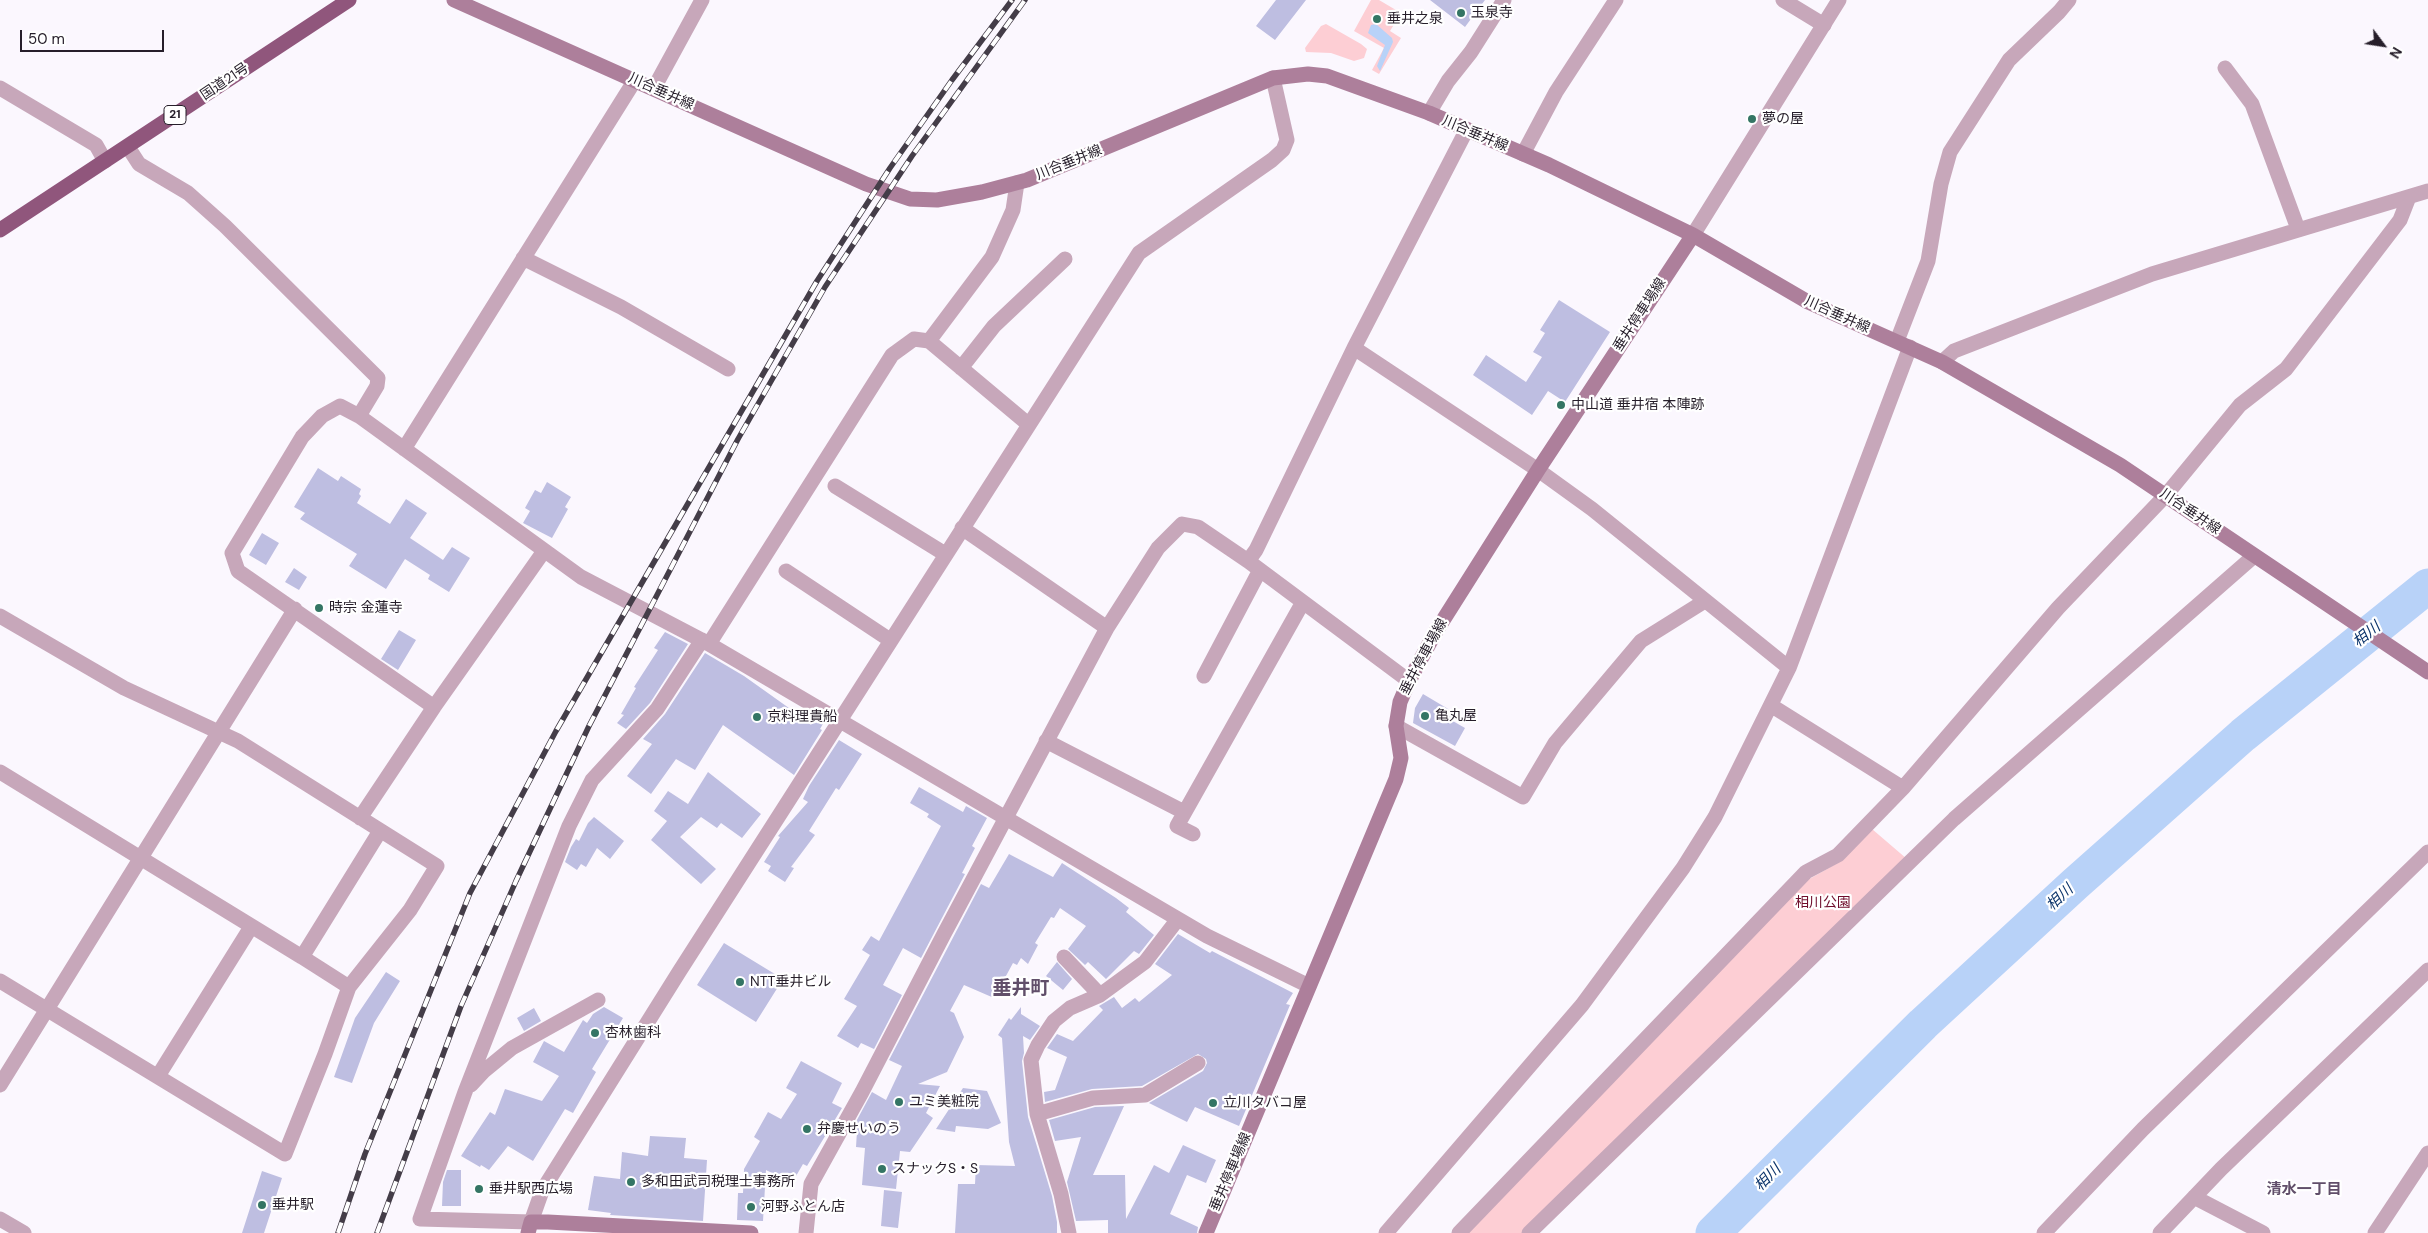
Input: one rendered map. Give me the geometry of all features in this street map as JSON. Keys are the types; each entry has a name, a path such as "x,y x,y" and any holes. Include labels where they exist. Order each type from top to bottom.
{"highway":[{"name":"国道21号","path":"0,230 349,0"}],"main road":[{"name":"川合垂井線","path":"454,0 654,88 765,140 866,184 910,199 937,200 982,192 1017,183 1273,78 1308,74 1327,76 1429,113 1523,154 1693,235 1808,302 1942,362 2120,465 2428,672"},
{"name":"垂井停車場線","path":"1206,1233 1396,779 1401,758 1396,726 1400,702 1409,681 1435,632 1538,470 1693,235"},
{"path":"529,1228 751,1233"}],"street":[{"path":"654,88 702,0"},
{"path":"1429,113 1448,81 1472,52 1504,0"},
{"path":"1783,0 1824,25"},
{"path":"1693,235 1839,0"},
{"path":"1386,1233 1582,1005 1683,868 1715,817 1772,706 1789,668 1904,344 1928,261 1941,184 1950,152 2009,60 2069,0"},
{"path":"1523,154 1556,92 1613,1"},
{"path":"2225,68 2252,104 2298,229"},
{"path":"1028,424 929,341 914,339 892,355 706,642 657,709 592,780 566,834 465,1092 420,1219 529,1228 542,1191 839,719 1139,253 1272,160 1283,150 1287,140 1273,78"},
{"path":"404,449 635,80"},
{"path":"0,88 96,145 105,161"},
{"path":"1204,676 1254,565 1256,550 1354,348 1466,130"},
{"path":"128,147 139,164 188,194 225,226 378,378 377,386 359,416"},
{"path":"929,341 992,257 1013,210 1017,183"},
{"path":"1942,362 1954,351 2152,274 2428,191"},
{"path":"1459,1233 1806,872 1838,855 1903,788 2058,608 2166,495 2240,405 2286,369 2400,220 2408,196"},
{"path":"523,258 621,307 728,369"},
{"path":"962,368 994,326 1065,259"},
{"path":"1354,348 1538,470 1592,509 1789,668"},
{"path":"434,708 238,570 232,553 302,437 322,416 340,406 359,416 581,577 706,642 1006,816 1207,936 1309,986"},
{"path":"835,486 945,554"},
{"path":"806,1233 811,1184 862,1092 1006,816 1107,628 1158,548 1182,524 1198,527 1254,565 1409,681"},
{"path":"962,528 1107,628"},
{"path":"360,818 544,551"},
{"path":"1530,1233 1954,819 2254,556"},
{"path":"786,570 890,640"},
{"path":"1396,726 1523,797 1555,743 1641,641 1705,601"},
{"path":"1193,834 1177,826 1303,602"},
{"path":"0,1085 295,610"},
{"path":"0,616 124,688 217,733 238,741 437,866 410,910 349,987 325,1054 285,1154 48,1008 0,981"},
{"path":"1772,706 1903,788"},
{"path":"1046,741 1184,812"},
{"path":"0,772 349,987"},
{"path":"302,957 380,831"},
{"path":"2044,1233 2143,1129 2428,852"},
{"path":"1069,1233 1061,1194 1037,1114 1031,1060 1038,1044 1054,1021 1070,1008 1100,995 1144,962 1178,919"},
{"path":"158,1076 251,927"},
{"path":"1064,957 1100,995"},
{"path":"2160,1233 2221,1168 2428,970"},
{"path":"465,1092 484,1071 512,1048 598,1000"},
{"path":"1037,1114 1093,1098 1145,1095 1198,1063"},
{"path":"2375,1233 2428,1154"},
{"path":"2194,1197 2263,1233"},
{"path":"0,1219 24,1233"}],"green space":[{"path":"1371,0 1379,0 1401,13 1390,31 1401,38 1379,74 1372,70 1384,48 1354,31"},
{"path":"1326,24 1367,49 1364,58 1354,61 1331,53 1306,52 1305,48 1321,26"},
{"name":"相川公園","path":"1872,829 1907,859 1523,1233 1462,1233 1804,882 1843,860"}],"water":[{"path":"1376,24 1392,38 1393,42 1380,71 1377,66 1385,45 1368,33 1371,25"}],"building":[{"path":"1276,0 1306,0 1275,40 1256,26"},
{"name":"玉泉寺","path":"1430,0 1485,0 1465,27"},
{"path":"1559,300 1610,332 1565,402 1548,391 1532,415 1473,375 1486,355 1526,382 1542,357 1533,352 1545,333 1540,330"},
{"path":"318,468 338,481 341,476 361,489 359,494 361,496 357,503 390,524 406,499 427,513 410,538 443,560 452,547 470,558 449,592 428,579 430,575 405,559 386,589 349,566 357,554 300,519 305,513 294,507"},
{"path":"547,482 571,497 565,507 568,509 552,538 523,523 530,511 525,508 535,490 541,493"},
{"path":"262,533 279,543 266,565 249,555"},
{"path":"294,568 307,577 299,590 285,582"},
{"path":"399,630 416,640 398,670 381,659"},
{"path":"665,632 688,644 650,703 626,729 617,723 624,715 621,714 636,688 634,687 658,650 654,648"},
{"path":"705,653 744,676 803,718 807,712 824,722 820,729 822,730 794,775 723,725 695,770 676,759 651,794 627,776 652,744 643,739 665,714"},
{"path":"1423,694 1455,713 1451,720 1465,728 1455,746 1413,723 1415,708"},
{"path":"839,740 862,754 839,790 836,788 809,831 815,835 791,867 794,868 785,882 768,871 771,866 764,862 780,837 778,836 808,802 803,799 809,786"},
{"path":"708,772 761,814 742,838 721,823 717,828 701,817 680,837 716,869 701,884 651,840 667,821 654,811 668,791 688,804"},
{"path":"919,787 963,812 966,806 987,818 972,846 975,848 962,873 965,874 921,958 903,948 883,985 902,995 874,1049 861,1043 858,1048 837,1036 857,1006 844,999 870,955 862,950 871,936 879,941 941,826 927,817 929,814 910,803"},
{"path":"594,817 624,841 610,859 597,848 586,867 581,864 577,870 565,862 576,839 579,841 588,823"},
{"path":"1009,854 1053,877 1062,863 1129,908 1126,912 1154,935 1139,954 1134,951 1106,979 1088,962 1085,965 1068,949 1086,926 1060,908 1054,918 1051,917 1035,943 1038,945 1028,964 1021,958 1017,965 1013,963 994,998 964,985 950,1011 954,1013 964,1037 947,1072 918,1084 940,1086 926,1113 933,1118 910,1152 900,1151 896,1189 862,1185 865,1148 856,1147 857,1131 851,1131 872,1092 886,1100 902,1066 889,1060 981,884 989,888"},
{"path":"1178,934 1210,953 1212,951 1293,993 1286,1004 1290,1005 1239,1126 1195,1107 1187,1122 1149,1103 1203,1071 1207,1063 1206,1059 1198,1054 1142,1086 1092,1089 1045,1102 1044,1092 1055,1090 1067,1057 1047,1048 1057,1034 1073,1041 1103,1010 1099,1006 1114,997 1122,1008 1135,998 1139,1002 1172,975 1155,964"},
{"name":"NTT垂井ビル","path":"724,943 783,979 756,1022 697,985"},
{"path":"1057,962 1072,979 1063,990 1046,976"},
{"path":"386,972 400,981 374,1023 352,1083 334,1077 355,1018"},
{"path":"604,1007 623,1018 592,1069 596,1072 573,1113 565,1109 533,1161 508,1146 489,1170 461,1156 490,1112 495,1115 505,1089 542,1101 559,1076 533,1062 544,1041 564,1052 583,1020 587,1023 593,1014"},
{"path":"1021,1007 1021,1014 1040,1026 1030,1040 1023,1036 1024,1053 1022,1061 1028,1117 1052,1196 1057,1233 955,1233 958,1184 975,1184 976,1165 1015,1166 1009,1142 1002,1038 998,1035 1009,1018 1011,1020"},
{"path":"534,1008 541,1021 524,1031 517,1018"},
{"path":"801,1061 842,1083 832,1103 842,1108 807,1166 803,1164 792,1183 766,1170 763,1221 737,1220 738,1193 743,1193 744,1169 760,1141 754,1137 768,1112 781,1119 797,1094 786,1088"},
{"path":"963,1088 987,1091 1001,1123 988,1129 956,1126 955,1132 936,1129"},
{"path":"1124,1106 1093,1175 1125,1175 1126,1219 1154,1165 1169,1173 1183,1145 1216,1160 1206,1183 1187,1175 1170,1214 1198,1227 1197,1233 1108,1233 1108,1220 1076,1221 1067,1182 1081,1137 1055,1141 1049,1120 1095,1107"},
{"path":"650,1136 686,1138 684,1158 707,1160 703,1221 610,1215 611,1213 588,1210 594,1176 620,1179 622,1152 648,1156"},
{"path":"447,1170 461,1170 461,1206 442,1206 443,1182"},
{"name":"垂井駅","path":"262,1171 282,1178 264,1233 242,1233"},
{"path":"884,1190 902,1192 898,1228 881,1226"}],"waterway":[{"name":"相川","path":"1713,1233 1923,1024 2075,884 2243,735 2428,586"}],"railway":[{"path":"338,1233 365,1154 470,893 556,731 817,281 890,168 952,80 1012,0"},
{"path":"377,1233 461,1006 516,881 589,726 738,439 825,287 912,156 1025,0"}],"place":[{"name":"玉泉寺","path":"1461,13"},
{"name":"垂井之泉","path":"1377,19"},
{"name":"夢の屋","path":"1752,119"},
{"name":"中山道 垂井宿 本陣跡","path":"1561,405"},
{"name":"時宗 金蓮寺","path":"319,608"},
{"name":"亀丸屋","path":"1425,716"},
{"name":"京料理貴船","path":"757,717"},
{"name":"NTT垂井ビル","path":"740,982"},
{"name":"杏林歯科","path":"595,1033"},
{"name":"ユミ美粧院","path":"899,1102"},
{"name":"立川タバコ屋","path":"1213,1103"},
{"name":"弁慶せいのう","path":"807,1129"},
{"name":"スナックS・S","path":"882,1169"},
{"name":"多和田武司税理士事務所","path":"631,1182"},
{"name":"垂井駅西広場","path":"479,1189"},
{"name":"垂井駅","path":"262,1205"},
{"name":"河野ふとん店","path":"751,1207"}],"district":[{"name":"垂井町","path":"1021,989"},
{"name":"清水一丁目","path":"2304,1190"}]}
